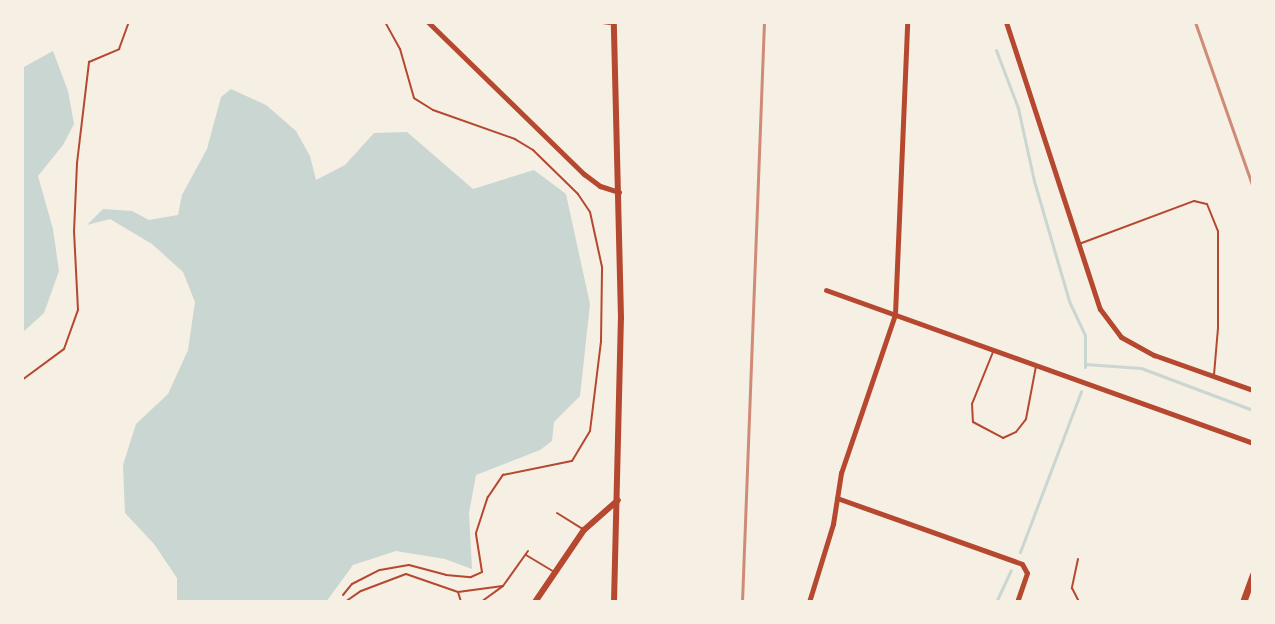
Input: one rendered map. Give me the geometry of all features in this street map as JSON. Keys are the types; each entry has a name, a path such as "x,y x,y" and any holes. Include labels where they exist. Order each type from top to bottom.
{"main road":[{"path":"1243,602 1253,575"}],"street":[{"path":"428,22 584,174 600,186 620,193"},
{"path":"809,602 841,473 895,314 907,22"},
{"path":"1006,22 1100,309 1121,337 1154,355 1253,390"},
{"path":"614,23 620,193 618,500 614,602"},
{"path":"826,290 1253,443"},
{"path":"837,498 1015,560 1026,568 1027,578 1017,602"},
{"path":"535,602 584,530 618,500"}],"lane":[{"path":"595,22 614,23"},
{"path":"1078,244 1194,201 1207,204 1218,231 1218,328 1214,377"},
{"path":"994,349 972,404 973,422 1003,438 1016,432 1026,419 1037,365"},
{"path":"557,513 584,530"},
{"path":"481,602 503,586 527,553 555,573"},
{"path":"1078,559 1072,588 1079,602"},
{"path":"345,602 361,591 406,574 458,592 503,586"},
{"path":"458,592 461,602"}],"path":[{"path":"22,380 64,349 78,310 74,232 77,163 89,62 119,49 129,22"},
{"path":"338,602 352,584 380,570 409,565 446,575 471,577 482,572 476,533 488,497 503,475 572,461 590,431 600,357 602,267 590,212 578,194 533,150 515,139 433,110 414,98 400,49 385,22"}],"shaded area":[{"path":"53,51 68,91 74,124 63,145 38,176 53,229 59,271 44,313 22,333 22,68"},
{"path":"231,89 266,105 296,131 310,156 316,180 345,165 374,133 407,132 473,189 534,170 566,194 590,304 580,396 554,422 552,441 540,450 476,475 469,513 472,569 445,559 396,551 353,565 326,602 177,602 177,578 154,544 125,513 123,465 136,424 168,394 188,350 195,302 183,272 152,244 110,219 87,225 103,209 132,211 149,220 178,215 182,195 207,149 221,97"}],"waterway":[{"path":"996,50 1018,108 1034,181 1069,301 1085,336 1085,367"},
{"path":"1085,364 1141,368 1253,410"},
{"path":"1020,552 1081,391"},
{"path":"996,602 1011,570"}],"railway":[{"path":"742,602 764,22"},
{"path":"1195,22 1253,188"}]}
